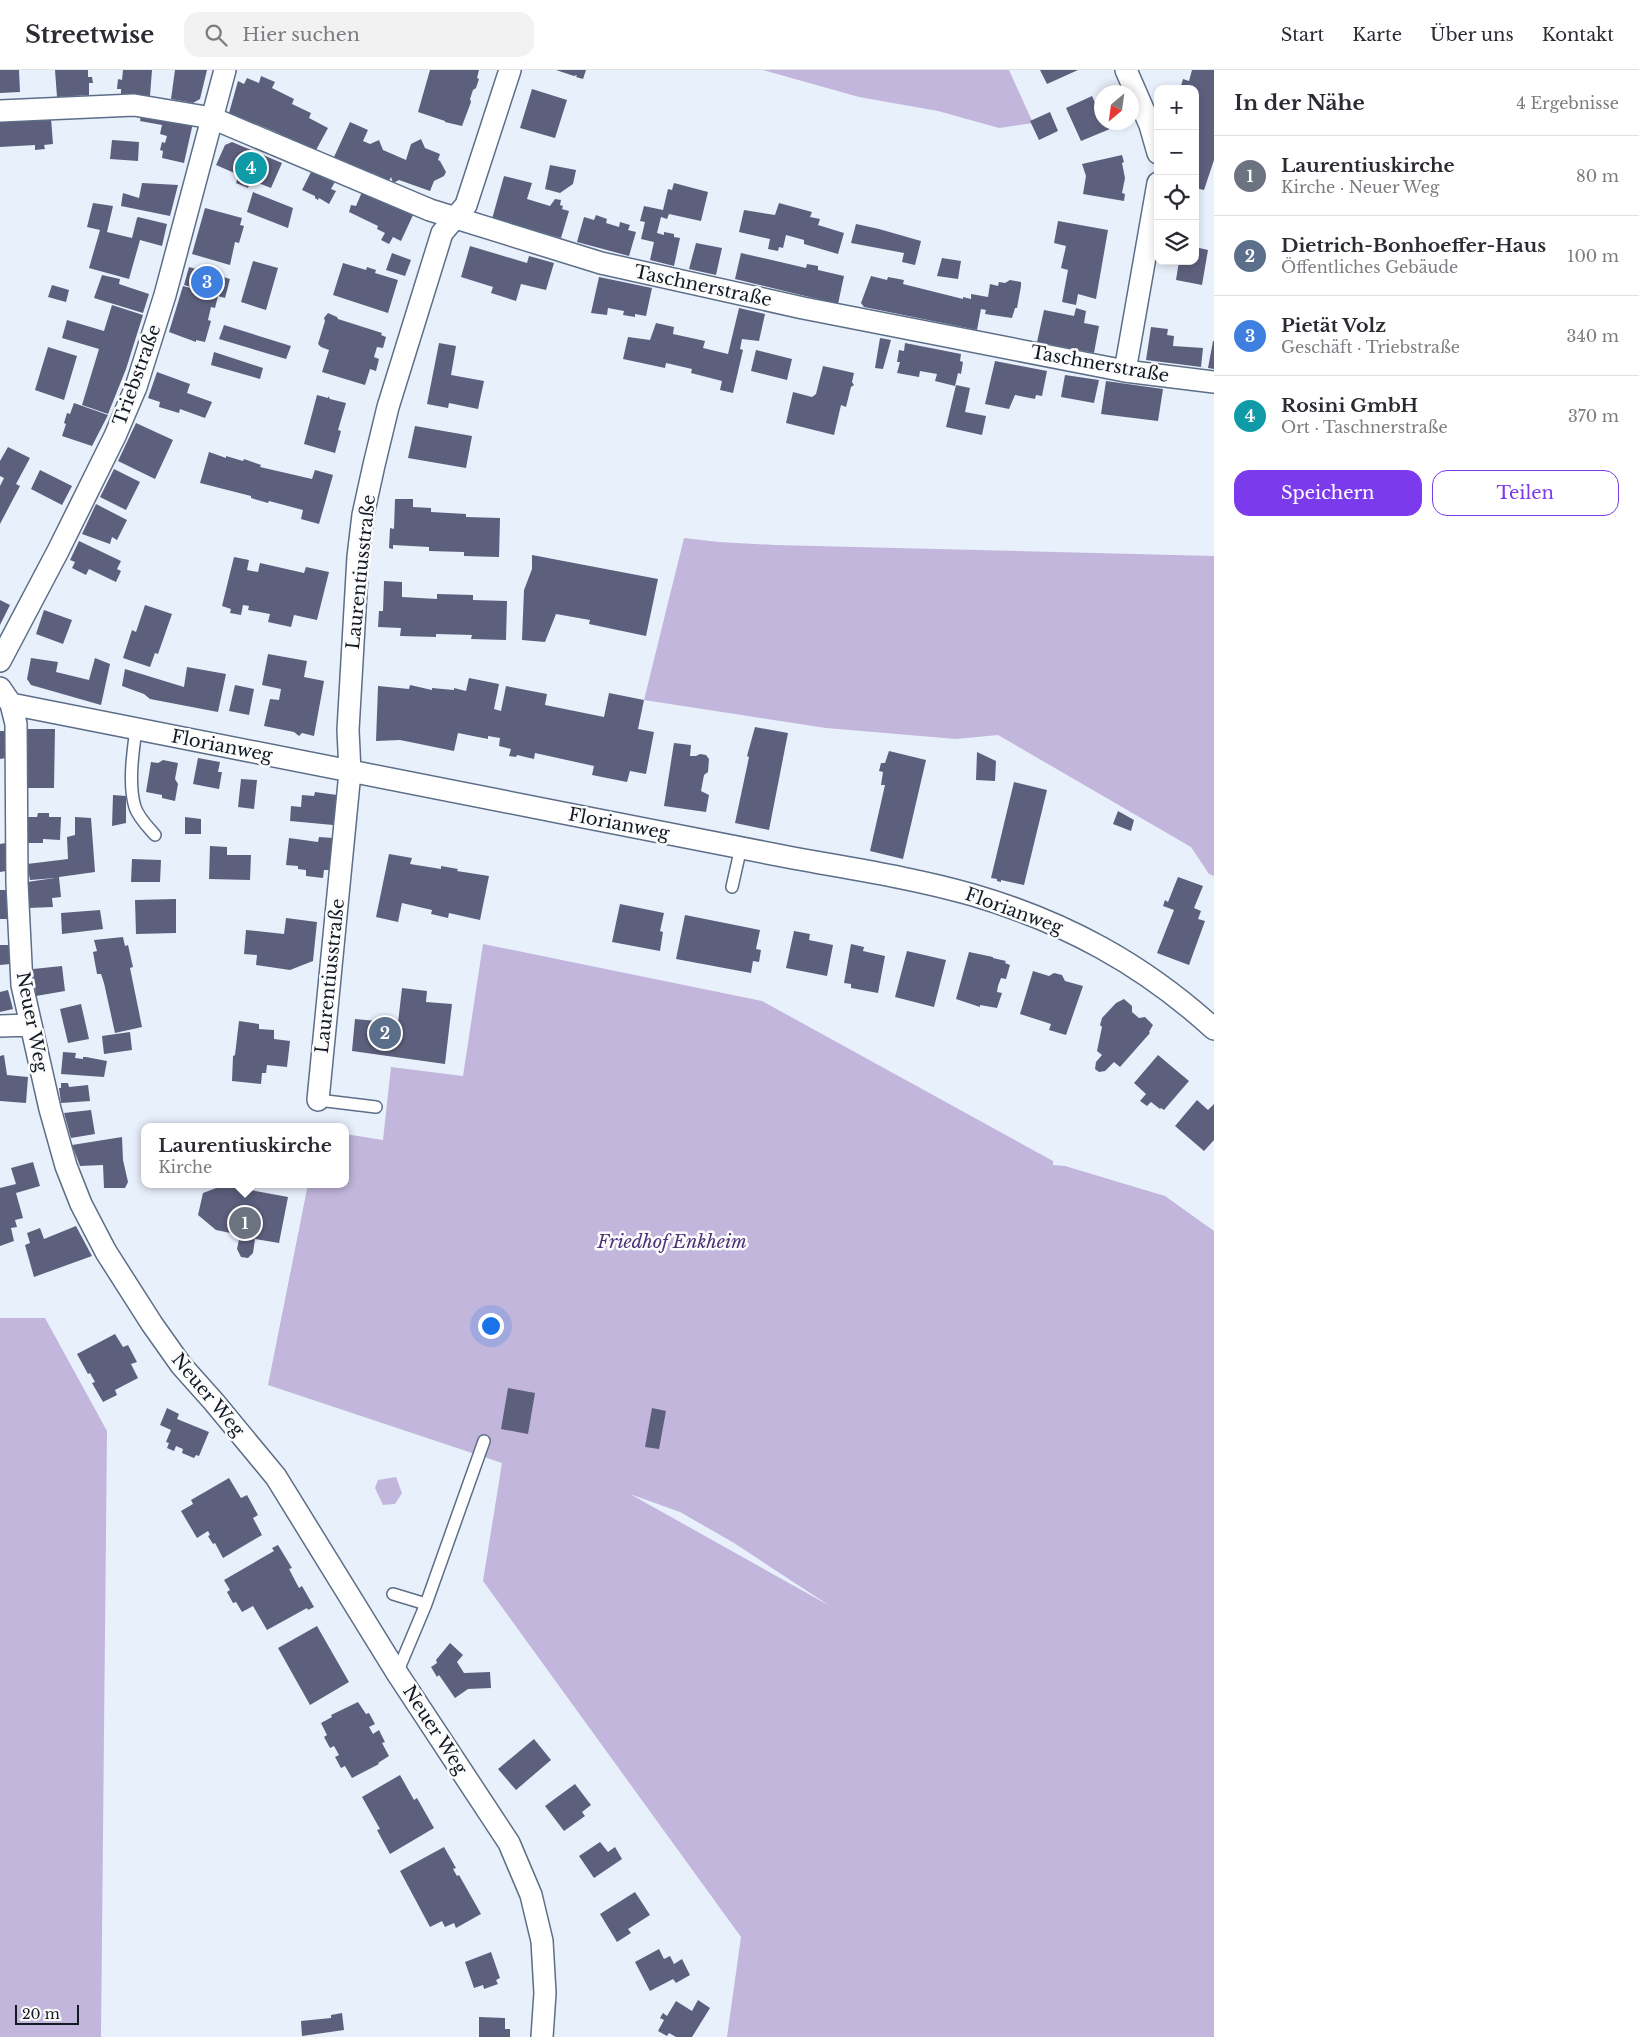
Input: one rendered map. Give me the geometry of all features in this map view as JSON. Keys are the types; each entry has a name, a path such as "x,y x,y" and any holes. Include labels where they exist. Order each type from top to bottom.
{"street":[{"name":"Triebstraße","path":"0,660 115,436 136,387 165,295 225,70"},
{"name":"Laurentiusstraße","path":"318,1100 350,772 349,712 356,589 363,515 388,407 439,242 442,233 456,219 466,205 510,70"},
{"path":"1126,70 1150,125 1154,139"},
{"name":"Taschnerstraße","path":"0,111 134,105 212,118 430,210 601,263 813,310 1125,371 1214,382"},
{"path":"1125,371 1154,206"},
{"name":"Florianweg","path":"5,696 136,729 940,886 1014,908 1073,933 1118,956 1183,1000 1214,1028"},
{"name":"Neuer Weg","path":"5,696 16,724 17,883 22,985 30,1025 66,1166 81,1204 106,1252 181,1365 276,1477 397,1673 509,1844 531,1895 542,1940 545,1964 542,2037"},
{"path":"0,1026 30,1025"}],"lane":[{"path":"136,729 132,781 135,807 146,825 155,835"},
{"path":"732,887 741,847"},
{"path":"318,1100 376,1106"},
{"path":"397,1673 426,1604 484,1441"},
{"path":"393,1594 426,1604"}],"green space":[{"path":"763,70 1009,70 1033,123 999,128 938,111 859,97"},
{"path":"684,538 775,545 1214,556 1214,876 1209,874 1191,847 998,735 956,739 826,728 644,700"},
{"name":"Friedhof Enkheim","path":"483,944 762,1001 1053,1161 1053,1165 1065,1166 1165,1196 1214,1231 1214,2037 727,2037 741,1937 483,1581 502,1463 268,1385 307,1188 349,1188 349,1135 383,1140 391,1067 463,1076","holes":["630,1494 680,1512 734,1543 830,1606"]},
{"path":"0,1318 45,1318 107,1431 101,2037 0,2037"},
{"path":"396,1477 402,1493 395,1504 383,1505 375,1488 378,1480"}],"building":[{"path":"0,70 19,70 20,92 0,93"},
{"path":"55,70 88,70 88,77 92,77 93,83 89,83 89,95 57,97"},
{"path":"123,70 152,70 150,96 121,94 121,89 117,89 118,79 122,80"},
{"path":"175,70 207,70 200,99 193,103 171,99"},
{"path":"430,70 479,70 477,78 479,79 476,88 473,90 471,102 462,126 418,112"},
{"path":"556,70 586,70 583,79 576,77 577,75 574,76"},
{"path":"1040,70 1078,70 1047,84"},
{"path":"1192,70 1214,70 1214,160 1204,190 1199,189 1199,85 1181,85 1183,79 1189,81"},
{"path":"261,76 275,82 272,88 294,99 292,104 311,113 309,118 328,128 315,152 276,132 229,113 238,81 244,84 247,78 259,83"},
{"path":"532,89 567,100 555,138 520,128"},
{"path":"1092,96 1094,100 1094,130 1108,130 1081,141 1066,108"},
{"path":"1050,112 1058,131 1039,140 1030,121"},
{"path":"141,114 193,123 184,163 162,158 163,151 160,150 162,142 165,143 167,136 160,134 162,125 140,121"},
{"path":"51,118 53,144 44,145 45,149 35,150 35,145 0,147 0,121"},
{"path":"350,122 368,130 363,141 370,144 379,140 383,150 406,160 411,144 421,139 425,148 440,154 438,160 446,172 444,176 434,181 430,191 399,180 393,183 391,177 389,181 373,173 368,175 366,171 334,157"},
{"path":"112,140 139,142 138,161 110,159"},
{"path":"232,142 282,163 271,188 251,180 248,188 236,183 239,175 216,165 225,145"},
{"path":"1122,155 1125,178 1122,193 1125,194 1124,201 1083,194 1086,176 1082,164"},
{"path":"550,165 576,170 573,184 560,193 545,189"},
{"path":"313,168 336,180 331,189 336,191 329,204 319,198 318,200 315,196 302,190"},
{"path":"504,176 532,183 527,199 550,206 555,199 561,200 560,205 563,206 562,209 569,211 561,238 492,219"},
{"path":"142,183 178,185 170,216 121,206 123,193 139,198"},
{"path":"674,183 708,192 701,221 669,214 667,219 661,217 657,233 664,235 664,232 674,234 674,237 680,238 674,266 650,260 654,242 641,239 645,222 640,221 644,206 663,210 668,189 672,190"},
{"path":"253,192 293,208 288,228 247,212"},
{"path":"362,192 413,215 401,241 393,237 389,244 381,240 385,233 377,229 378,226 349,212 351,205 356,206"},
{"path":"93,203 113,206 107,232 132,238 138,217 167,224 162,246 140,240 129,279 89,268 100,230 87,227"},
{"path":"779,203 812,212 810,217 820,219 818,225 844,233 838,254 804,244 804,240 786,235 783,248 779,247 778,251 768,249 770,239 739,232 744,210 775,215"},
{"path":"205,208 242,218 240,225 244,226 239,243 235,242 230,265 192,254"},
{"path":"596,215 607,219 606,223 619,227 620,222 630,225 628,230 636,232 629,256 577,242 584,217 594,220"},
{"path":"1058,221 1108,230 1096,299 1078,294 1076,305 1062,302 1068,270 1061,268 1066,246 1054,243"},
{"path":"856,224 921,241 915,265 902,262 904,253 851,243"},
{"path":"696,243 722,248 716,275 689,269"},
{"path":"470,246 527,263 529,256 554,263 546,290 521,284 516,301 491,293 493,287 461,277"},
{"path":"1199,248 1208,250 1202,285 1176,280 1178,265 1199,265"},
{"path":"392,253 411,260 405,276 386,270"},
{"path":"741,253 806,268 807,264 818,266 818,270 844,276 838,304 735,279"},
{"path":"942,258 961,261 958,279 937,276"},
{"path":"253,261 278,268 266,310 241,302"},
{"path":"343,263 366,270 367,267 376,270 375,273 398,280 388,313 333,295"},
{"path":"189,267 230,279 225,298 218,296 215,308 211,307 208,320 211,321 205,342 196,340 196,342 169,332 183,286 205,292 184,285"},
{"path":"102,275 120,279 119,284 149,294 143,313 94,298"},
{"path":"871,276 887,280 888,277 904,280 903,284 963,299 963,297 971,299 971,294 988,297 990,284 998,286 999,282 1005,283 1010,280 1021,282 1021,286 1017,308 1015,308 1012,318 985,314 986,310 981,309 977,330 864,307 861,303"},
{"path":"599,277 652,288 646,316 635,314 635,317 623,315 624,311 608,308 607,315 591,313"},
{"path":"52,285 69,290 66,302 48,297"},
{"path":"112,305 143,315 126,369 108,414 82,405 99,349 62,338 67,320 104,331"},
{"path":"739,308 765,314 759,341 742,339 740,349 743,350 733,393 720,390 722,381 691,373 692,369 666,363 665,368 623,359 628,337 650,340 656,323 674,327 673,334 705,341 703,348 728,354"},
{"path":"1076,308 1086,311 1084,323 1099,326 1094,353 1037,342 1044,310 1074,316"},
{"path":"328,313 338,319 382,333 381,335 386,337 383,348 377,347 374,357 379,359 376,371 370,369 365,385 322,372 329,350 318,344 325,321 324,318"},
{"path":"224,325 291,346 286,359 219,339"},
{"path":"1151,327 1168,329 1167,335 1174,336 1173,346 1203,348 1201,367 1146,360"},
{"path":"880,338 891,340 883,369 875,368"},
{"path":"1214,341 1214,369 1208,368"},
{"path":"439,343 456,346 451,375 484,381 478,409 449,403 448,408 427,404"},
{"path":"905,343 961,354 960,361 963,362 961,374 958,373 955,386 935,381 937,374 920,371 919,377 897,373 900,362 897,362 899,350 904,351"},
{"path":"48,347 77,356 64,400 35,390"},
{"path":"756,350 792,359 787,380 751,371"},
{"path":"214,352 263,368 260,379 211,365"},
{"path":"995,361 1047,371 1042,396 1036,395 1035,399 1015,395 1009,409 985,404"},
{"path":"823,366 854,373 852,382 854,385 851,387 846,407 841,405 834,435 786,423 793,392 812,397 816,394"},
{"path":"157,372 190,384 187,393 212,402 205,418 180,409 179,413 159,407 160,402 148,398"},
{"path":"1065,375 1099,380 1094,403 1061,397"},
{"path":"1106,381 1163,389 1158,421 1101,414"},
{"path":"956,385 970,388 965,412 986,416 982,435 946,427"},
{"path":"317,395 328,398 328,396 330,399 346,403 338,430 341,431 335,453 304,444"},
{"path":"74,403 108,415 92,446 62,436 67,413 70,414"},
{"path":"136,423 173,440 155,479 118,461"},
{"path":"415,426 472,436 466,468 408,458"},
{"path":"8,447 30,458 16,484 20,486 0,524 0,486 4,478 0,476 0,461"},
{"path":"209,452 226,458 226,456 243,461 244,459 261,465 260,467 312,479 315,470 333,475 319,524 301,519 303,510 269,501 268,503 251,498 251,496 200,483"},
{"path":"114,469 140,482 126,510 100,497"},
{"path":"40,470 72,486 62,505 31,489"},
{"path":"395,499 413,499 413,507 431,508 431,512 466,514 466,517 500,518 499,557 464,556 464,552 429,551 429,547 393,545 393,549 389,548 390,528 394,529"},
{"path":"96,504 127,520 117,540 112,537 110,544 82,534"},
{"path":"79,541 121,561 117,569 121,571 116,582 89,569 86,575 72,568 75,562 70,560"},
{"path":"532,555 658,579 646,636 589,624 590,620 556,614 545,642 522,640 524,590 532,569"},
{"path":"234,557 249,560 247,570 258,572 260,563 304,573 306,567 329,572 317,620 294,615 291,627 268,622 270,614 248,610 249,606 243,605 241,615 230,613 231,609 222,606"},
{"path":"384,581 402,582 402,597 437,599 437,594 473,595 473,600 507,601 506,640 471,639 472,635 400,636 401,628 378,627 379,611 383,611"},
{"path":"0,600 10,605 0,625"},
{"path":"145,605 172,614 158,654 155,653 150,667 123,658 132,630 136,632"},
{"path":"44,610 72,620 63,644 36,634"},
{"path":"268,654 307,661 304,677 324,681 314,736 302,733 299,736 294,732 264,726 270,699 279,700 281,689 262,685"},
{"path":"31,658 58,662 56,672 89,680 95,658 110,664 101,705 31,685 27,679"},
{"path":"187,667 226,674 218,712 150,699 144,694 122,686 125,669 184,687"},
{"path":"469,678 499,684 494,709 501,711 506,686 547,694 545,705 604,717 609,693 644,700 638,729 654,732 646,774 630,771 627,782 592,775 594,766 535,753 534,759 517,755 516,757 509,756 511,749 499,746 500,738 488,736 488,739 458,733 454,751 400,740 376,741 378,686 409,689 410,685 432,690 432,688 454,690 454,688 466,691"},
{"path":"235,685 254,689 249,715 229,711"},
{"path":"755,727 788,733 769,830 735,823 749,757 747,756"},
{"path":"28,729 55,729 54,788 27,788"},
{"path":"0,731 6,731 6,758 0,759"},
{"path":"674,743 691,745 690,756 700,754 706,755 709,759 708,772 704,775 701,791 709,795 706,812 664,806"},
{"path":"889,751 926,760 903,859 870,851 885,785 881,785 883,772 879,771 881,763 885,763"},
{"path":"977,752 996,761 995,781 976,780"},
{"path":"198,758 220,762 218,772 222,772 219,789 193,784"},
{"path":"163,760 178,763 175,779 178,784 175,801 162,798 162,795 146,792 151,762 158,763"},
{"path":"241,779 257,780 254,809 238,807"},
{"path":"1014,782 1047,790 1024,885 1001,880 1001,882 991,878"},
{"path":"315,792 337,795 333,825 290,821 291,806 301,807 302,795 314,796"},
{"path":"113,795 126,796 126,823 112,826"},
{"path":"1118,811 1134,820 1131,831 1113,824"},
{"path":"38,813 49,813 49,817 61,817 60,840 43,839 43,843 27,843 26,817 37,817"},
{"path":"75,817 91,818 95,872 59,877 61,897 52,898 53,907 28,908 27,882 55,878 30,880 27,864 68,859 67,837 75,835"},
{"path":"185,817 201,819 201,834 185,834"},
{"path":"319,837 333,838 330,870 324,870 323,878 306,876 306,870 298,869 298,866 286,865 289,838 318,842"},
{"path":"6,843 6,871 0,872 0,844"},
{"path":"210,846 227,847 227,855 251,855 250,880 209,879"},
{"path":"389,854 412,858 410,864 441,869 441,866 458,869 457,871 489,876 480,920 449,913 448,918 431,914 432,910 402,903 398,922 376,917"},
{"path":"132,859 161,860 160,882 131,882"},
{"path":"1178,877 1203,886 1194,908 1201,911 1198,919 1205,921 1189,965 1157,953 1174,910 1163,906 1165,900 1168,902"},
{"path":"0,890 7,890 8,919 0,919"},
{"path":"176,899 176,933 136,934 135,900"},
{"path":"620,904 664,913 660,931 663,932 660,951 612,942"},
{"path":"100,910 103,929 62,934 61,913"},
{"path":"685,915 760,930 756,949 761,950 759,962 753,961 751,973 676,959"},
{"path":"286,918 317,922 313,961 290,970 256,965 257,955 244,954 246,930 284,934"},
{"path":"794,931 810,934 809,940 833,945 827,976 786,968"},
{"path":"123,937 125,946 128,945 133,967 130,968 142,1027 115,1033 104,983 101,974 97,974 93,952 97,951 94,940"},
{"path":"851,944 864,947 863,951 885,956 878,993 851,988 851,984 844,983"},
{"path":"0,945 9,945 10,964 0,965"},
{"path":"907,951 946,960 934,1007 895,997"},
{"path":"969,952 1006,961 1005,963 1010,965 1006,979 1001,978 998,986 997,992 1002,993 997,1008 980,1005 980,1007 956,999"},
{"path":"62,966 65,991 36,996 33,969"},
{"path":"1033,971 1049,976 1054,973 1062,975 1065,981 1083,986 1066,1035 1049,1030 1051,1024 1020,1014"},
{"path":"402,988 427,991 426,1002 452,1004 445,1064 352,1051 355,1019 398,1023"},
{"path":"8,990 13,1009 0,1012 0,992"},
{"path":"1124,999 1132,1006 1132,1012 1139,1018 1145,1017 1153,1025 1150,1033 1120,1067 1114,1062 1105,1071 1099,1072 1095,1069 1096,1062 1102,1055 1097,1051 1102,1018 1116,1003"},
{"path":"81,1004 89,1039 68,1043 60,1009"},
{"path":"239,1021 259,1024 259,1029 274,1030 274,1039 290,1041 287,1067 267,1065 266,1073 262,1073 261,1084 232,1081 233,1056 235,1055"},
{"path":"130,1032 132,1050 104,1054 102,1036"},
{"path":"63,1052 76,1053 75,1058 83,1059 83,1057 86,1057 107,1061 104,1077 61,1074"},
{"path":"4,1055 7,1075 28,1077 26,1103 0,1101 0,1056"},
{"path":"1158,1055 1189,1081 1164,1110 1151,1102 1147,1106 1140,1101 1146,1094 1134,1083"},
{"path":"61,1083 68,1083 69,1087 88,1085 90,1101 61,1103 59,1088 61,1088"},
{"path":"1197,1100 1208,1110 1214,1104 1214,1140 1204,1151 1175,1126"},
{"path":"91,1110 95,1134 71,1138 64,1113"},
{"path":"122,1137 123,1160 128,1182 125,1188 104,1188 103,1165 80,1166 72,1145"},
{"path":"33,1162 40,1186 16,1193 23,1218 15,1220 17,1227 11,1228 14,1241 0,1246 0,1188 16,1184 11,1168"},
{"path":"216,1188 240,1188 288,1197 279,1243 255,1239 253,1253 248,1258 241,1257 237,1249 240,1235 216,1230 198,1215 203,1193"},
{"path":"76,1226 92,1256 34,1277 25,1245 30,1243 27,1233 40,1228 44,1239"},
{"path":"115,1334 123,1347 128,1345 137,1362 131,1364 138,1378 115,1390 117,1395 103,1402 92,1383 95,1382 90,1373 88,1374 77,1354"},
{"path":"508,1388 535,1393 528,1434 501,1429"},
{"path":"167,1408 179,1414 177,1419 209,1432 199,1456 196,1455 194,1458 182,1453 183,1449 176,1446 174,1451 167,1448 169,1443 166,1442 171,1430 160,1425"},
{"path":"652,1408 666,1411 659,1449 645,1447"},
{"path":"229,1478 241,1498 247,1495 258,1515 253,1518 262,1535 223,1558 215,1543 213,1544 208,1536 210,1535 208,1531 197,1538 181,1511 193,1504 191,1500"},
{"path":"278,1545 292,1568 289,1569 299,1588 302,1586 314,1607 308,1610 307,1608 267,1630 253,1606 242,1612 236,1602 233,1603 227,1592 230,1590 224,1580 274,1551 272,1548"},
{"path":"317,1626 349,1682 310,1705 278,1648"},
{"path":"450,1643 463,1655 457,1662 464,1673 490,1672 491,1688 468,1689 455,1698 431,1667 437,1663 436,1660"},
{"path":"358,1702 366,1714 369,1713 375,1724 369,1727 373,1734 379,1730 385,1742 382,1743 389,1756 379,1764 352,1778 345,1766 341,1768 335,1757 339,1755 334,1746 330,1748 324,1737 327,1735 321,1723 332,1717 331,1715"},
{"path":"534,1739 551,1760 516,1790 498,1769"},
{"path":"400,1775 414,1800 417,1798 434,1828 390,1854 377,1830 380,1829 362,1797"},
{"path":"575,1784 591,1805 582,1812 585,1816 564,1831 545,1806"},
{"path":"600,1842 608,1852 615,1847 622,1859 594,1878 579,1856"},
{"path":"444,1847 456,1868 453,1869 457,1876 459,1875 481,1914 456,1928 454,1923 445,1927 442,1921 430,1927 400,1871"},
{"path":"635,1892 650,1915 628,1929 631,1933 617,1942 600,1914"},
{"path":"659,1949 664,1959 670,1956 674,1964 682,1959 690,1975 676,1983 673,1979 650,1991 635,1962"},
{"path":"491,1952 500,1978 496,1980 498,1984 484,1989 483,1985 474,1988 465,1962"},
{"path":"698,2000 710,2008 692,2037 676,2037 669,2033 667,2036 658,2031 664,2020 660,2018 663,2013 667,2016 676,2001 692,2011"},
{"path":"342,2013 344,2030 302,2036 301,2021 331,2018 331,2015"},
{"path":"479,2017 505,2018 505,2029 510,2029 510,2037 479,2037"}],"place":[{"name":"Rosini GmbH","path":"251,168"},
{"name":"Pietät Volz","path":"207,282"},
{"name":"Dietrich-Bonhoeffer-Haus","path":"385,1033"},
{"name":"Laurentiuskirche","path":"245,1223"}]}
